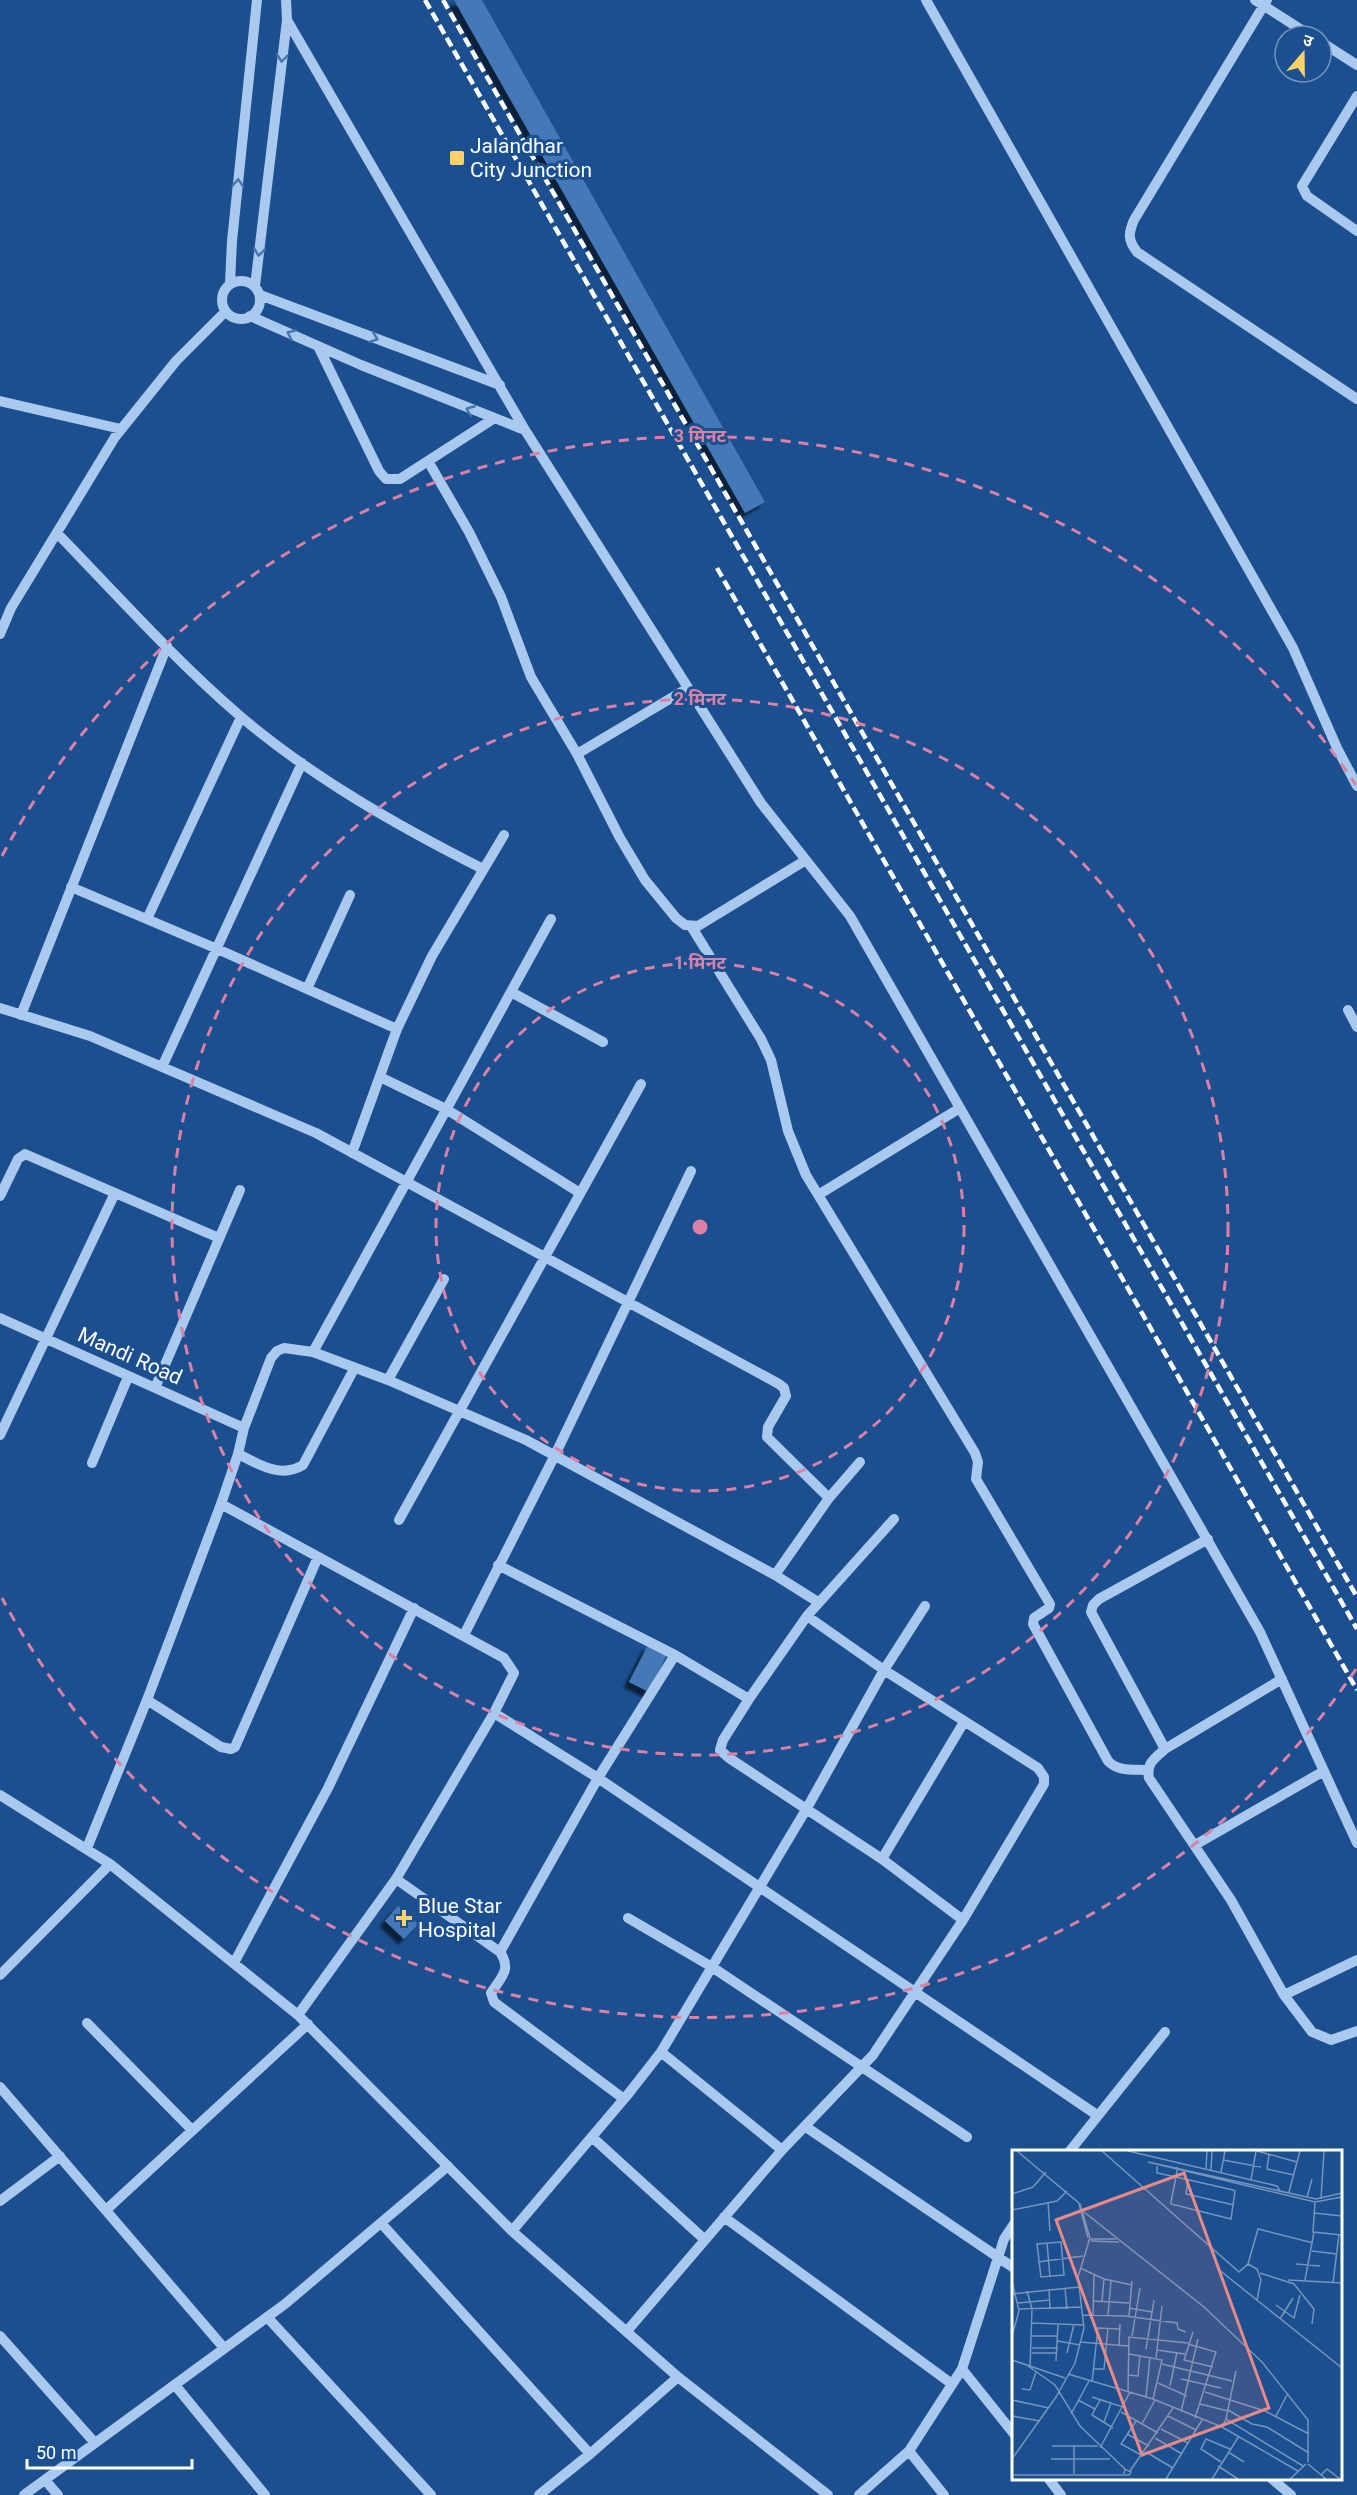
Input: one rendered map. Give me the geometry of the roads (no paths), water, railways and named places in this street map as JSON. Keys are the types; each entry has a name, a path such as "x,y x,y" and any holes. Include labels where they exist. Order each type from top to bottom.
{"street":[{"path":"256,0 230,283 222,297 225,312 242,319 250,316 259,308 257,291 287,20 286,0"},
{"path":"926,0 1293,648 1337,748 1357,786"},
{"path":"1294,24 1262,2 1134,220 1129,232 1129,243 1137,252 1357,399"},
{"path":"287,20 525,430 761,803 850,916 1260,1632 1357,1843"},
{"path":"1333,50 1357,65"},
{"path":"1357,96 1302,186 1307,196 1357,231"},
{"path":"230,283 243,280 257,291 500,385"},
{"path":"0,634 11,608 121,429 176,361 225,312"},
{"path":"250,316 493,419 525,430"},
{"path":"318,346 379,471 386,479 400,479 493,419"},
{"path":"0,401 121,429"},
{"path":"428,461 469,532 501,597 531,677 577,754 620,838 645,880 676,918 685,925 698,926 806,860"},
{"path":"57,533 167,646 241,717 302,764 417,835 483,869"},
{"path":"21,1015 167,646"},
{"path":"577,754 688,688"},
{"path":"147,919 241,717"},
{"path":"162,1067 215,948 302,764"},
{"path":"352,1153 397,1029 432,956 504,835"},
{"path":"71,887 397,1029"},
{"path":"307,989 350,895"},
{"path":"313,1352 551,920"},
{"path":"691,926 761,1038 773,1069 788,1131 806,1175 975,1453 978,1462 976,1479 1050,1604 1049,1608 1034,1618 1033,1624 1108,1761 1121,1769 1147,1770"},
{"path":"511,992 603,1042"},
{"path":"0,1008 90,1036 316,1133 546,1256 784,1388 786,1396 768,1427 767,1437 829,1498"},
{"path":"1348,1010 1357,1027"},
{"path":"380,1077 446,1109 580,1193"},
{"path":"399,1520 641,1084"},
{"path":"818,1195 960,1108"},
{"path":"0,1196 18,1159 25,1154 219,1238"},
{"path":"464,1635 555,1455 691,1171"},
{"path":"154,1389 240,1190"},
{"path":"0,1435 115,1193"},
{"path":"388,1380 444,1280"},
{"name":"Mandi Road","path":"0,1318 244,1428"},
{"path":"87,1848 147,1700 221,1504 244,1428 270,1358 284,1348 313,1352 388,1380 526,1440 775,1575 818,1602"},
{"path":"238,1454 269,1469 282,1472 294,1470 303,1465 354,1369"},
{"path":"92,1463 128,1377"},
{"path":"775,1575 829,1498 860,1462"},
{"path":"221,1504 504,1658 512,1666 514,1673 494,1713 396,1879 298,2015"},
{"path":"894,1519 807,1616 749,1699 723,1740 720,1750 882,1859 963,1920"},
{"path":"1165,1749 1091,1612 1092,1605 1208,1539"},
{"path":"147,1700 221,1747 231,1749 235,1747 318,1557"},
{"path":"498,1565 675,1655 749,1699"},
{"path":"512,2231 661,2052 807,1808 884,1670 925,1606"},
{"path":"234,1963 328,1788 414,1608"},
{"path":"627,2331 782,2150 863,2067 963,1920 1040,1793 1044,1777 1038,1768 884,1670 807,1616"},
{"path":"500,1952 597,1778 675,1655"},
{"path":"1282,1679 1165,1749 1150,1763 1147,1770 1149,1778 1231,1900 1284,1995 1312,2032 1331,2040 1357,2031"},
{"path":"494,1713 597,1778 1097,2115"},
{"path":"882,1859 964,1722"},
{"path":"1195,1845 1324,1771"},
{"path":"0,1795 110,1864 298,2015 512,2231 678,2377 828,2495"},
{"path":"0,1975 110,1864"},
{"path":"396,1879 500,1952 507,1966 491,1993 494,2002 624,2099"},
{"path":"628,1918 712,1968 967,2137"},
{"path":"1284,1995 1357,1960"},
{"path":"87,2022 192,2130"},
{"path":"106,2210 308,2024"},
{"path":"1070,2150 1165,2032"},
{"path":"661,2052 782,2150"},
{"path":"0,2087 224,2348"},
{"path":"806,2127 1012,2266"},
{"path":"592,2137 704,2239"},
{"path":"0,2201 60,2156"},
{"path":"24,2495 267,2317 448,2166"},
{"path":"724,2217 952,2384"},
{"path":"381,2223 590,2454"},
{"path":"859,2495 909,2451 962,2369 1004,2239 1012,2227"},
{"path":"267,2317 431,2495"},
{"path":"0,2336 95,2443"},
{"path":"962,2369 1012,2432"},
{"path":"539,2495 678,2377"},
{"path":"175,2385 266,2495"},
{"path":"909,2451 944,2495"},
{"path":"45,2480 58,2495"},
{"path":"1050,2480 1061,2495"},
{"path":"1273,2480 1291,2495"}],"railway":[{"path":"425,0 1357,1629"},
{"path":"443,0 1357,1597"},
{"path":"717,568 1357,1690"}],"place":[{"name":"Jalandhar City Junction","path":"457,158"},
{"name":"Blue Star Hospital","path":"404,1918"}]}
